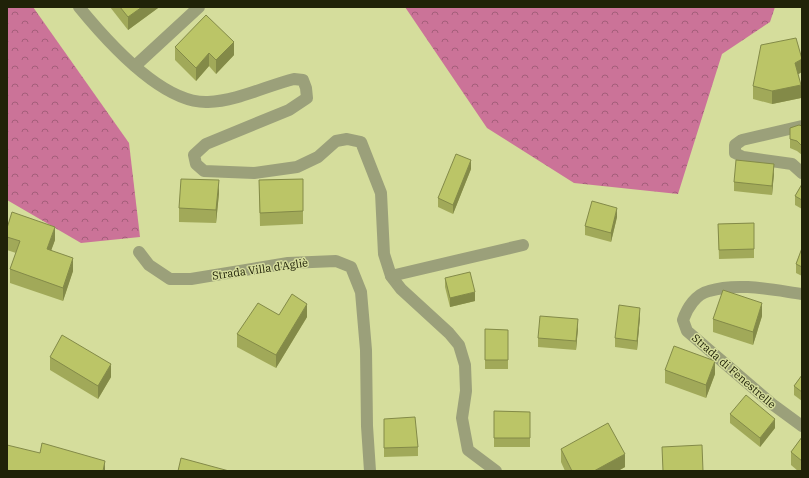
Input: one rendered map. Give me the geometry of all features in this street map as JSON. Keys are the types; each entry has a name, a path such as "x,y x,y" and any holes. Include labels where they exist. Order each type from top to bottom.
{"street":[{"path":"79,7 102,35 135,66 168,91 189,100 208,102 240,96 294,79 303,80 307,98 289,110 206,144 194,155 196,164 204,171 254,173 297,167 318,157 336,141 348,139 361,142 381,193 384,254 391,276 402,289 449,333 459,345 465,365 466,391 462,418 468,450 496,471"},
{"path":"135,66 199,7"},
{"path":"802,126 742,140 735,145 735,153 742,157 792,164 802,173"},
{"path":"391,276 523,245"},
{"name":"Strada Villa d'Agliè","path":"139,252 149,265 170,279 191,279 288,263 336,261 351,267 361,292 362,299 366,350 367,426 370,471"},
{"name":"Strada di Fenestrelle","path":"802,294 740,287 708,291 699,296 687,310 683,320 687,331 772,404 802,426"}],"green space":[{"path":"7,7 33,7 129,143 140,237 81,243 7,200"},
{"path":"405,7 775,7 770,22 722,54 678,194 574,183 487,128"}],"building":[{"path":"120,7 142,7 128,17"},
{"path":"206,15 234,42 216,60 209,53 196,68 175,47"},
{"path":"796,38 802,59 795,63 801,85 772,91 753,86 761,45"},
{"path":"799,125 802,126 802,146 797,141 790,139 790,128"},
{"path":"456,154 471,160 453,205 438,198"},
{"path":"736,160 774,164 772,186 734,182"},
{"path":"181,179 219,180 216,210 179,208"},
{"path":"303,179 303,211 260,213 259,180"},
{"path":"802,184 802,200 795,196"},
{"path":"592,201 617,208 611,233 585,226"},
{"path":"12,212 55,227 47,249 73,258 63,288 10,269 20,241 7,237 7,228"},
{"path":"754,223 754,249 719,250 718,224"},
{"path":"802,248 802,267 796,264"},
{"path":"470,272 475,292 450,298 445,278"},
{"path":"723,290 762,303 753,332 713,319"},
{"path":"292,294 307,304 276,355 237,334 258,303 279,315"},
{"path":"619,305 640,308 637,341 615,338"},
{"path":"540,316 578,319 576,341 538,338"},
{"path":"485,329 508,330 508,360 485,360"},
{"path":"62,335 111,364 98,386 50,357"},
{"path":"674,346 715,361 706,385 665,370"},
{"path":"802,375 802,392 794,386"},
{"path":"746,395 775,419 760,438 730,414"},
{"path":"494,411 530,412 530,438 494,438"},
{"path":"415,417 418,447 384,448 384,419"},
{"path":"608,423 625,454 594,471 572,471 561,449"},
{"path":"802,437 802,461 791,452"},
{"path":"42,443 105,461 103,471 7,470 7,445 40,453"},
{"path":"702,445 703,471 663,471 662,447"},
{"path":"181,458 229,471 178,471"}]}
